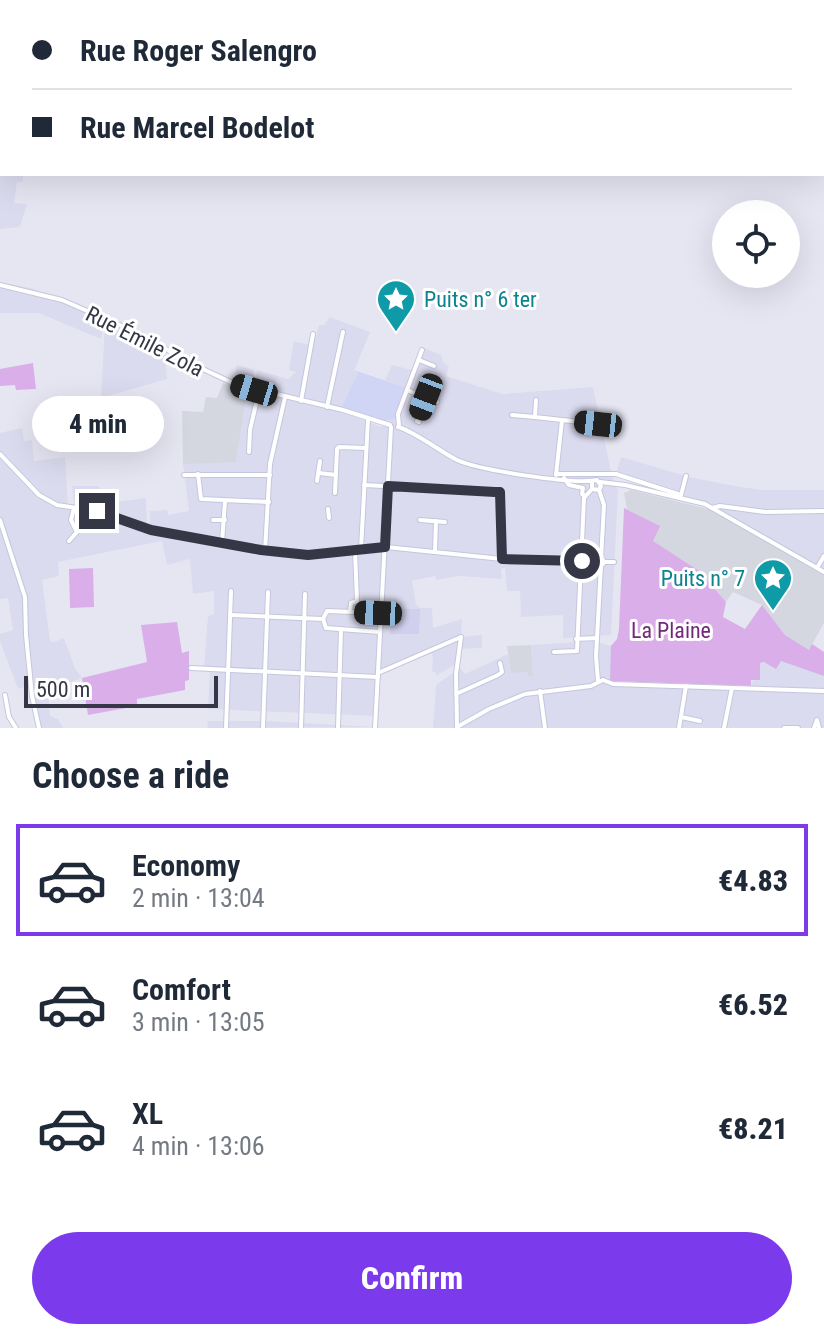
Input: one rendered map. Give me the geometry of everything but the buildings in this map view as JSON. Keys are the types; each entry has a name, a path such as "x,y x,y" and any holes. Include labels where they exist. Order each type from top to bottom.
{"street":[{"name":"Rue Émile Zola","path":"0,285 62,300 138,333 213,375 259,391 394,424"},
{"path":"327,407 343,332"},
{"path":"301,401 313,334"},
{"path":"375,728 394,424 422,350"},
{"path":"419,360 434,366"},
{"path":"407,390 437,402"},
{"path":"249,452 250,430 259,391"},
{"path":"265,551 271,458 285,397"},
{"path":"419,422 426,397"},
{"path":"535,417 536,400"},
{"path":"512,415 598,424"},
{"path":"350,612 351,603 357,601 368,420"},
{"path":"556,476 562,420"},
{"path":"394,424 473,466 595,484"},
{"path":"335,493 337,449 366,448"},
{"path":"0,454 39,495 57,505 97,511 151,530 265,551 308,555 385,547 502,559 614,562"},
{"path":"317,481 320,461"},
{"path":"319,473 336,475"},
{"path":"198,474 201,499 270,502"},
{"path":"184,475 270,475"},
{"path":"585,496 595,484 613,475 680,496 712,508 824,572"},
{"path":"556,476 680,496"},
{"path":"680,496 686,476"},
{"path":"554,652 577,651 585,496 582,494 583,488 569,485 564,478"},
{"path":"595,484 604,505 595,670 600,679 613,684 824,691"},
{"path":"364,485 500,492 502,559"},
{"path":"222,543 225,501"},
{"path":"724,515 726,507"},
{"path":"69,541 77,532 71,520 74,508"},
{"path":"712,508 765,512 824,511"},
{"path":"328,509 329,518"},
{"path":"0,520 25,597 31,685 39,728"},
{"path":"213,520 225,520"},
{"path":"420,520 445,522"},
{"path":"435,552 436,521"},
{"path":"817,568 824,556"},
{"path":"226,728 231,591"},
{"path":"263,728 268,592"},
{"path":"301,728 305,594"},
{"path":"380,632 326,628 323,619 327,611 381,613"},
{"path":"230,615 323,619"},
{"path":"338,728 341,630"},
{"path":"191,668 378,675 461,637 456,674 456,727 489,709 540,690 592,685 600,679"},
{"path":"576,639 597,638"},
{"path":"456,694 498,675 502,672 500,663"},
{"path":"679,728 686,686"},
{"path":"724,728 732,688"},
{"path":"540,690 545,728"},
{"path":"5,695 9,717 15,727"},
{"path":"681,717 700,721"},
{"path":"784,728 798,728"}],"shaded area":[{"path":"0,176 23,176 23,182 17,182 14,203 27,204 20,227 0,229"},
{"path":"0,282 34,289 164,347 167,379 101,398 105,323 101,339 39,313 0,313"},
{"path":"330,317 370,332 342,412 381,427 394,416 409,389 385,380 392,365 416,371 425,348 441,355 449,367 446,376 502,394 593,387 618,491 611,635 563,638 563,615 521,617 520,591 507,591 505,568 501,569 502,579 458,576 436,580 435,576 412,581 416,604 420,608 432,608 433,628 462,619 461,637 482,635 482,648 460,649 459,662 436,676 432,671 430,651 378,673 376,716 208,709 210,670 204,669 204,666 208,616 214,614 214,591 193,594 190,559 167,565 162,541 58,562 59,576 42,580 50,641 64,638 82,678 48,690 50,716 58,719 63,728 39,728 29,685 18,689 0,641 0,634 13,630 8,598 0,599 0,433 22,428 24,441 32,440 34,461 65,457 68,504 74,504 72,486 99,486 102,504 146,498 147,526 150,527 150,511 167,510 168,515 189,511 183,464 236,461 247,392 232,388 237,365 254,370 252,386 255,387 257,370 288,379 296,372 289,370 294,341 310,345 312,351 319,325 324,325"},
{"path":"354,370 410,389 399,417 385,421 342,407 358,373"},
{"path":"223,383 247,391 236,462 183,464 182,411 203,412 206,397 217,398"},
{"path":"621,457 689,477 740,487 824,490 824,574 712,508 670,495 669,490 616,474"},
{"path":"631,490 716,511 824,574 824,623 809,650 785,635 762,605 733,592 726,602 699,572 653,541 659,526 627,509 624,493"},
{"path":"392,609 420,609 419,634 390,634"},
{"path":"592,641 611,646 611,681 751,686 759,663 787,661 824,676 824,728 433,728 436,685 460,668 465,674 508,654 511,673 527,672 533,676 531,645"},
{"path":"531,645 533,676 527,672 511,673 507,646"},
{"path":"207,721 266,721 375,727 208,728"}],"green space":[{"path":"33,363 36,389 16,390 15,385 0,386 0,369"},
{"name":"La Plaine","path":"624,508 660,526 653,541 699,571 726,602 723,617 745,629 762,605 785,635 809,650 812,644 824,652 824,676 781,661 776,669 760,663 760,680 751,680 751,686 610,681 611,646 617,639 619,629"},
{"path":"93,568 94,607 70,608 69,569"},
{"path":"177,622 182,653 189,651 189,680 185,681 185,690 137,699 137,706 88,715 82,678 147,662 141,625"}],"place":[{"name":"Puits n° 6 ter","path":"396,333"},
{"name":"Puits n° 7","path":"773,612"}],"route":[{"path":"97,511 151,530 259,550 312,555 385,547 388,486 500,492 502,559 582,561"}]}
